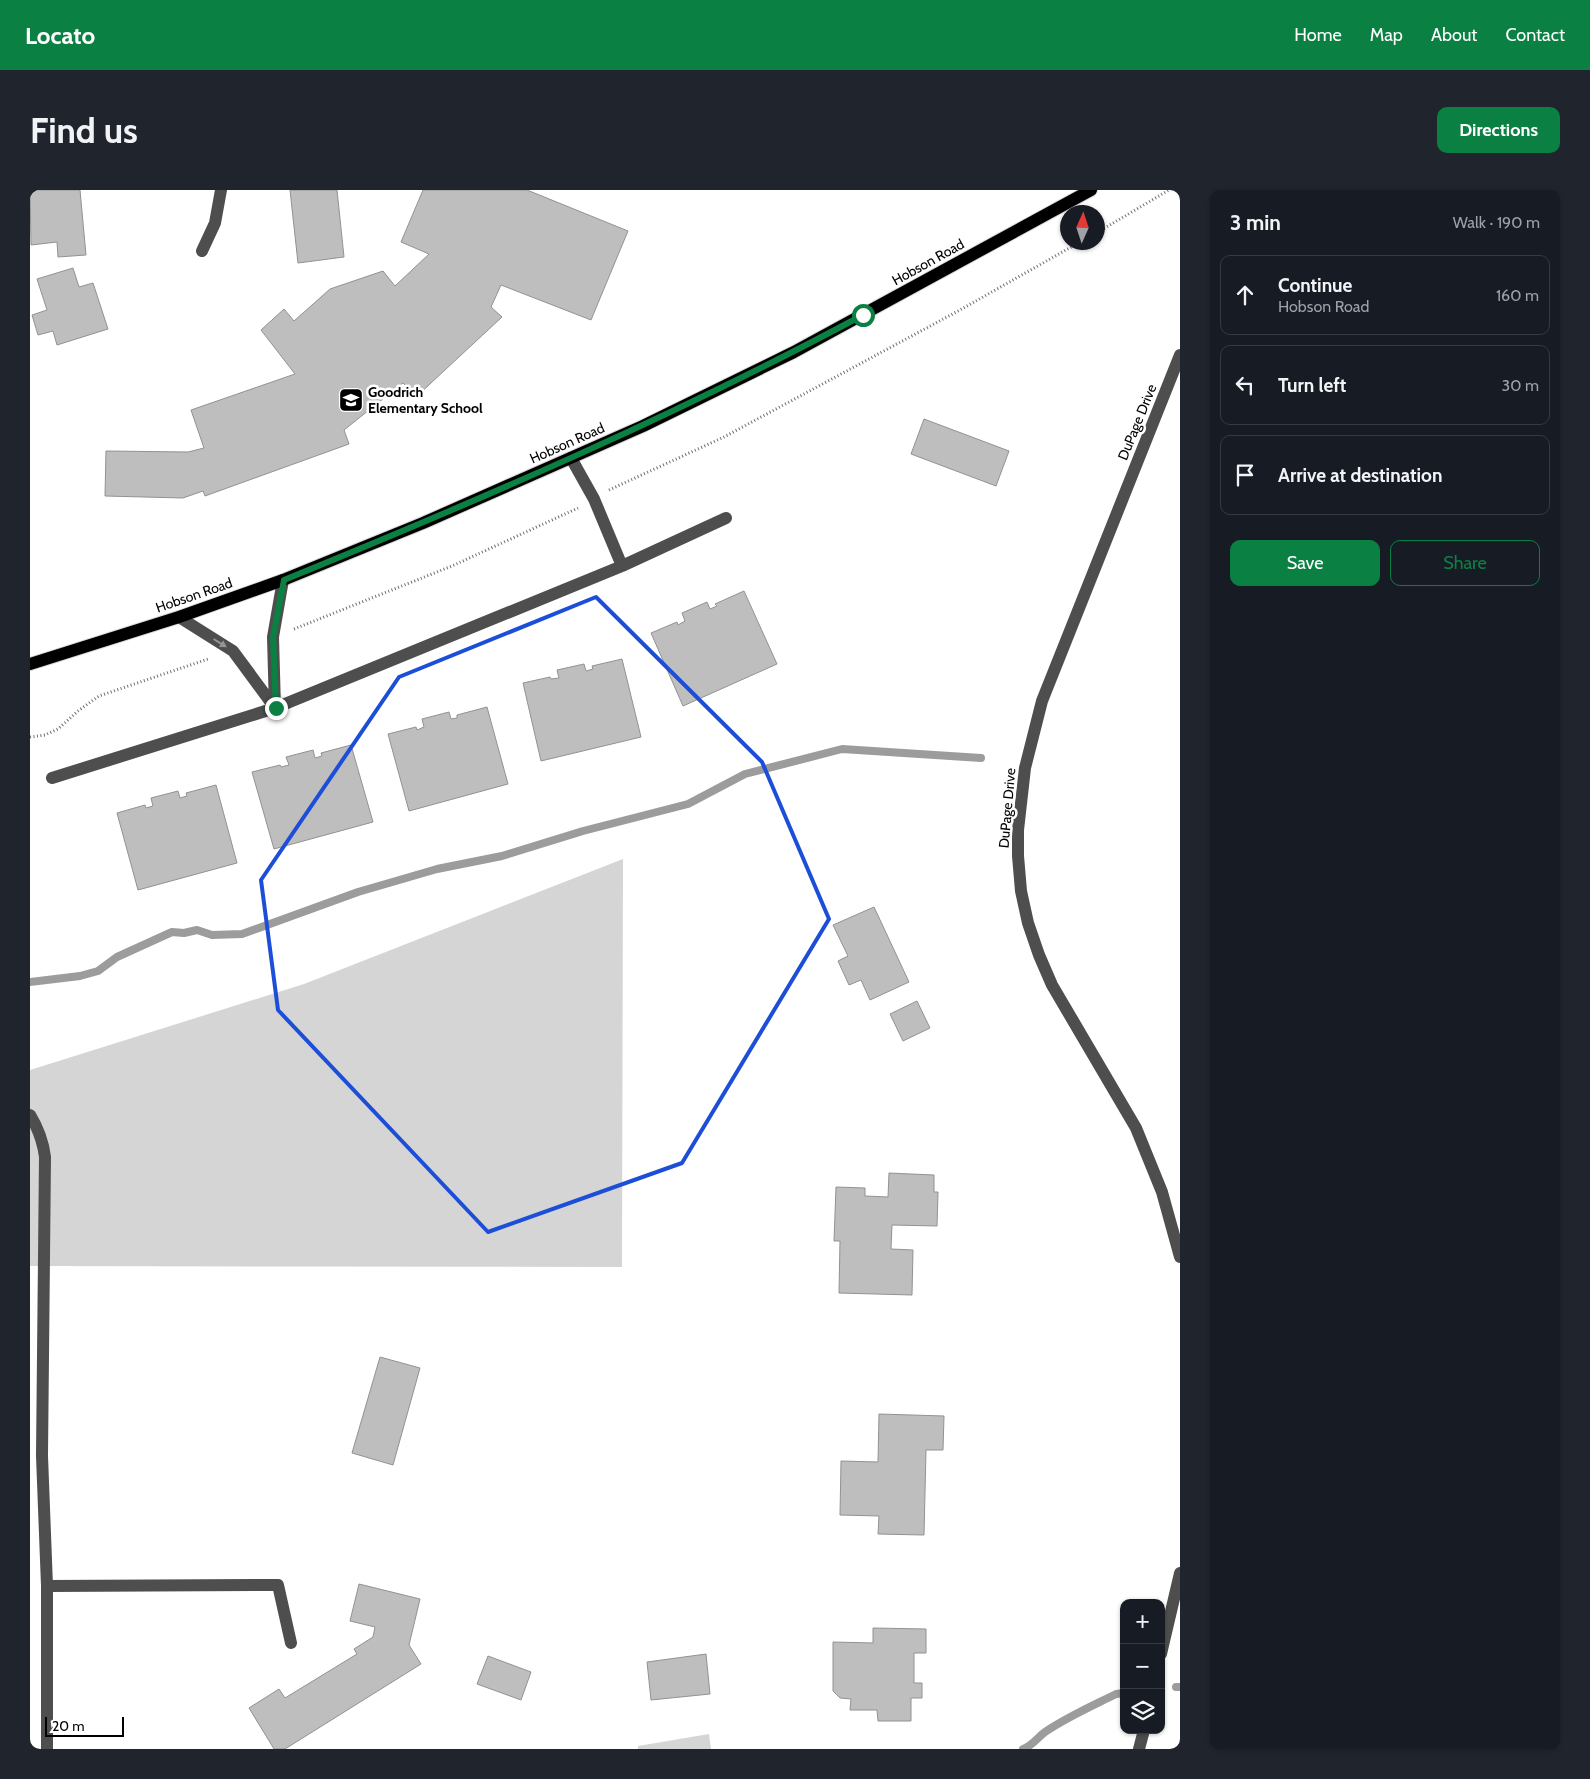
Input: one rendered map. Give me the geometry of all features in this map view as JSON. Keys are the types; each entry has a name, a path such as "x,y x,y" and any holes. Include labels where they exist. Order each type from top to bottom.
{"main road":[{"name":"Hobson Road","path":"30,664 179,617 284,580 423,523 643,426 794,352 1091,190"}],"street":[{"path":"202,251 215,223 221,190"},
{"name":"DuPage Drive","path":"1180,355 1042,701 1025,768 1018,830 1021,891 1038,955 1052,985 1136,1128 1162,1192 1180,1257"},
{"path":"571,458 594,499 622,566"},
{"path":"52,778 276,708 622,566 726,518"},
{"path":"276,708 273,637 284,580"},
{"path":"179,617 233,651 276,708"},
{"path":"30,1114 43,1141 46,1157 42,1456 47,1586 47,1749"},
{"path":"1163,1644 1180,1573"},
{"path":"47,1586 278,1585 291,1643"},
{"path":"1139,1749 1143,1734"}],"path":[{"path":"1105,228 1169,190"},
{"path":"618,485 724,436 960,310 1066,250"},
{"path":"287,632 452,566 571,512"},
{"path":"30,737 44,735 58,729 99,696 210,658"}],"highlighted area":[{"path":"596,597 762,762 829,919 682,1163 488,1232 278,1010 261,880 399,677"}],"shaded area":[{"path":"623,859 622,1267 30,1266 30,1070 304,984"},
{"path":"709,1734 711,1749 638,1749 638,1746"}],"building":[{"path":"30,190 80,190 86,255 58,257 57,242 31,245"},
{"path":"290,190 337,190 344,257 298,263"},
{"path":"423,190 527,190 628,231 591,320 501,285 491,307 502,317 417,396 403,383 344,430 349,444 205,496 203,491 183,498 105,496 106,451 188,452 204,448 191,410 295,374 261,330 284,309 294,321 330,289 383,271 395,286 429,254 401,242"},
{"path":"73,268 79,287 93,283 108,329 57,345 53,331 38,335 32,315 47,310 37,279"},
{"path":"924,419 1009,451 996,486 911,454"},
{"path":"744,591 777,664 683,706 651,633 677,622 678,625 685,621 682,613 707,602 710,609 717,606 715,604"},
{"path":"622,659 641,737 541,761 523,683 550,677 551,679 559,678 557,670 584,664 586,671 593,669 592,666"},
{"path":"487,707 508,784 409,811 388,734 416,727 417,730 424,727 422,719 449,712 451,719 457,718 457,715"},
{"path":"351,745 373,822 274,849 252,772 280,765 281,767 289,765 286,757 313,750 315,758 322,756 321,753"},
{"path":"216,785 237,863 138,890 117,813 145,805 146,808 153,806 151,798 178,791 180,798 187,796 186,793"},
{"path":"874,907 909,982 870,1000 861,980 849,985 838,961 848,956 833,925"},
{"path":"917,1001 930,1028 903,1041 890,1014"},
{"path":"889,1173 934,1175 934,1192 938,1192 937,1226 892,1225 891,1249 913,1250 912,1295 839,1293 840,1241 834,1241 836,1187 865,1188 865,1196 888,1197"},
{"path":"380,1357 420,1368 393,1465 352,1453"},
{"path":"879,1414 944,1416 943,1450 926,1450 924,1535 878,1534 879,1516 840,1515 841,1461 878,1462"},
{"path":"359,1584 420,1599 409,1645 421,1664 285,1749 274,1749 249,1708 279,1689 285,1698 357,1654 354,1649 373,1637 375,1627 350,1621"},
{"path":"873,1628 926,1629 926,1653 914,1653 914,1683 922,1683 922,1698 911,1698 911,1721 878,1721 877,1710 850,1710 851,1699 840,1698 833,1691 833,1642 873,1643"},
{"path":"706,1654 710,1694 651,1700 647,1662"},
{"path":"488,1656 531,1672 521,1700 477,1684"}],"waterway":[{"path":"30,982 80,976 98,971 117,957 172,932 184,933 197,930 212,935 242,934 358,892 437,869 502,856 583,831 688,804 745,774 842,749 981,758"},
{"path":"1023,1749 1062,1721 1120,1694"}],"place":[{"name":"Goodrich Elementary School","path":"351,400"}],"route":[{"path":"276,708 273,637 284,580 423,523 643,426 794,352 863,315"}]}
